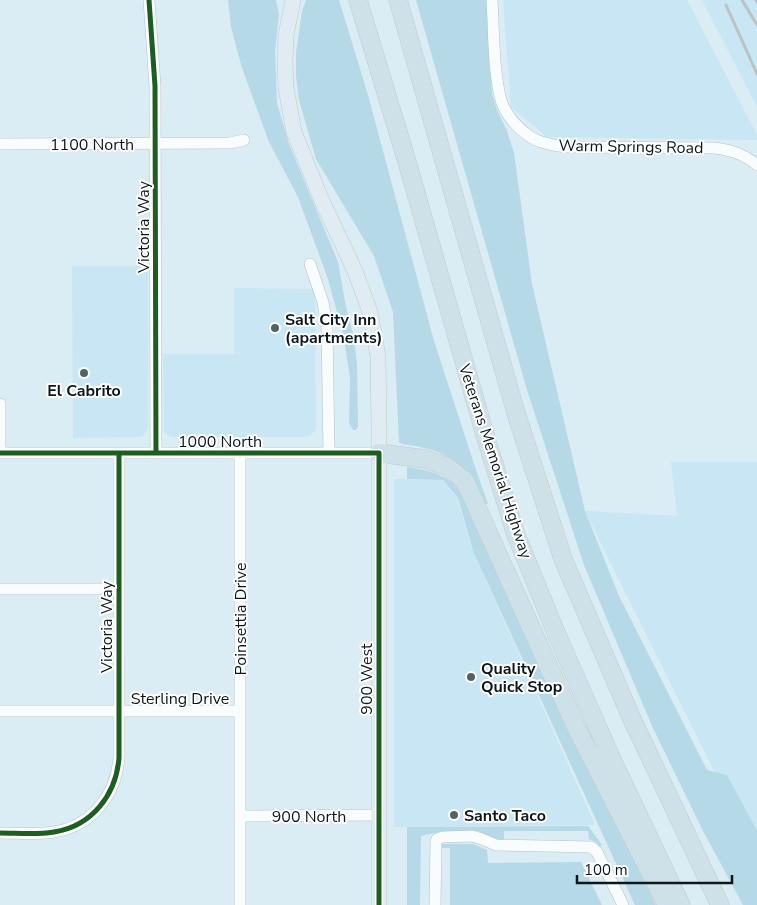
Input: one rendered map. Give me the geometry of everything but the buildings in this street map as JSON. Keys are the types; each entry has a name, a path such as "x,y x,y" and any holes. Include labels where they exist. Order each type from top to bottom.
{"highway":[{"name":"Veterans Memorial Highway","path":"358,0 408,165 484,435 516,535 610,756 681,905"},
{"name":"Veterans Memorial Highway","path":"398,0 516,413 564,559 631,717 720,905"},
{"path":"379,453 425,459 446,466 465,481 478,506 576,727 667,905"}],"main road":[{"name":"900 West","path":"293,0 286,35 285,62 286,88 294,132 322,201 355,271 370,312 378,356 379,905"}],"street":[{"name":"Victoria Way","path":"149,0 155,67 156,453"},
{"name":"Warm Springs Road","path":"492,0 498,82 503,104 509,116 530,136 544,143 565,147 714,148 730,150 741,154 757,165"},
{"name":"1100 North","path":"0,144 230,143 244,140"},
{"path":"310,264 323,302 326,328 329,453"},
{"path":"0,404 0,453"},
{"name":"1000 North","path":"0,453 379,453"},
{"name":"Victoria Way","path":"0,833 54,832 78,824 97,810 111,790 118,769 119,453"},
{"name":"Poinsettia Drive","path":"240,453 240,905"},
{"path":"0,589 119,589"},
{"name":"Sterling Drive","path":"0,711 240,711"},
{"name":"900 North","path":"240,816 379,815"},
{"path":"435,905 435,844 437,839 443,837 477,837 492,844 502,846 588,845 597,852 623,905"}],"shaded area":[{"path":"228,0 276,0 279,14 275,51 277,103 289,144 338,262 354,338 357,364 358,426 356,430 353,430 349,423 350,379 344,338 328,279 298,197 269,142 242,68 231,27"},
{"path":"306,0 339,0 368,95 434,341 488,504 486,504 471,478 454,460 432,450 399,442 393,312 374,256 316,159 299,100 296,53 302,11"},
{"path":"416,0 487,0 492,94 514,153 532,284 585,511 619,596 707,770 727,775 757,831 757,905 743,905 702,829 652,726 584,565 527,390"},
{"path":"503,0 687,0 757,135 757,140 547,137 511,107"},
{"path":"702,0 757,0 757,107"},
{"path":"72,266 148,266 148,427 142,437 73,438"},
{"path":"234,288 315,289 316,424 315,431 309,436 173,437 167,435 164,431 163,354 234,354"},
{"path":"671,462 757,462 757,857 585,511 677,516"},
{"path":"407,467 440,475 460,490 466,498 599,788 656,905 635,905 473,551 458,498 443,480 407,479"},
{"path":"394,479 443,480 457,498 471,547 595,825 394,827"},
{"path":"588,826 602,845 600,847 596,842 589,839 588,831 504,831 504,839 501,841 478,831 443,831 421,836 420,905 407,905 407,827"},
{"path":"442,844 473,844 487,850 488,863 581,862 602,905 450,905 450,848 440,848"}],"railway":[{"path":"742,0 757,25"},
{"path":"726,5 757,74"}],"cycle path":[{"path":"149,0 155,86 156,453"},
{"path":"0,453 379,453 379,905"},
{"path":"0,833 54,832 68,829 80,823 100,807 113,784 117,772 119,758 119,453"}],"place":[{"name":"Salt City Inn (apartments)","path":"275,328"},
{"name":"El Cabrito","path":"84,373"},
{"name":"Quality Quick Stop","path":"471,677"},
{"name":"Santo Taco","path":"454,815"}]}
